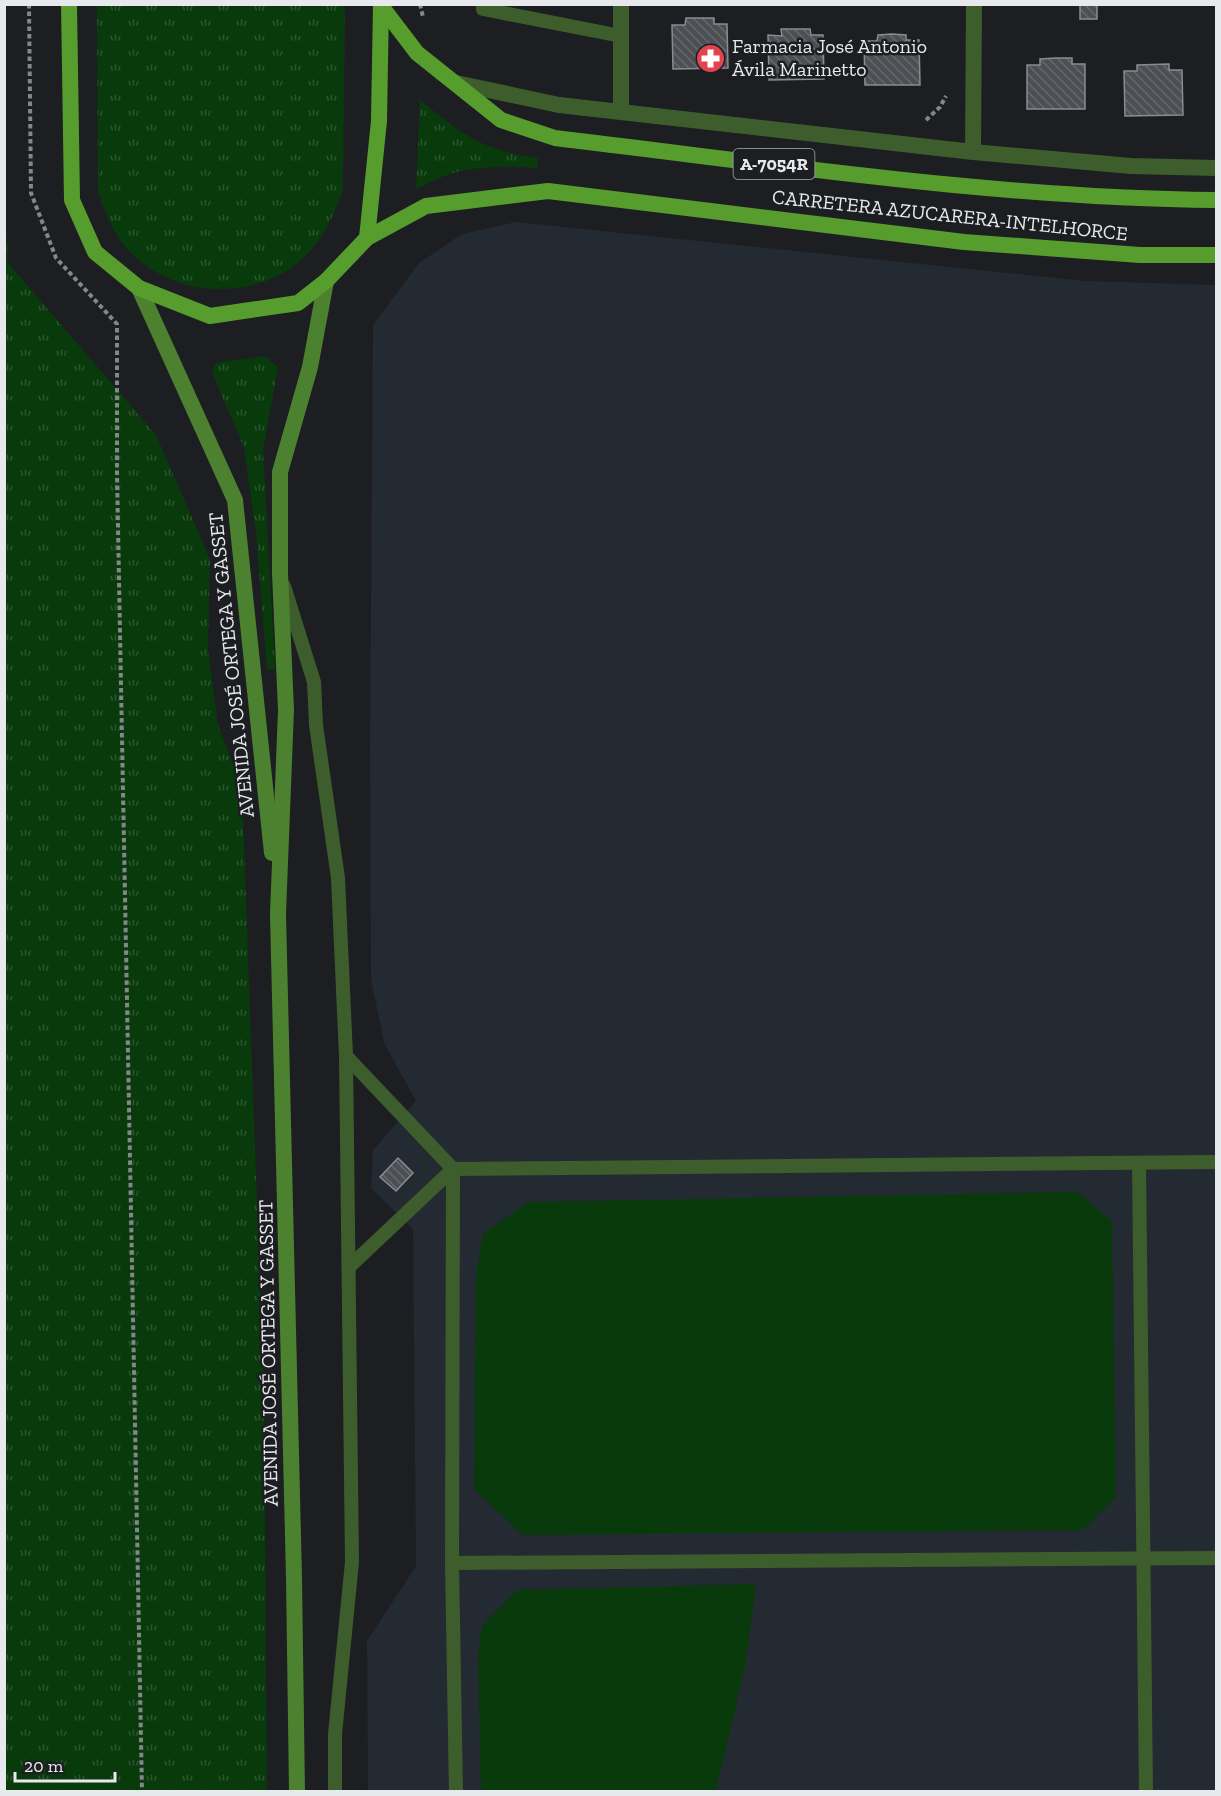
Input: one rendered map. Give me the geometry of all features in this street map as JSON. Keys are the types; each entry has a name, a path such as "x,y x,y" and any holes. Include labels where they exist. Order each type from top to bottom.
{"main road":[{"name":"CARRETERA AZUCARERA-INTELHORCE","path":"69,4 72,200 95,252 139,288 210,316 298,303 326,280 367,238 426,206 548,190 964,242 1140,255 1216,255"},
{"name":"CARRETERA AZUCARERA-INTELHORCE","path":"381,6 417,53 501,120 555,138 970,187 1134,200 1216,200"},
{"path":"367,238 379,121 381,6"},
{"name":"AVENIDA JOSÉ ORTEGA Y GASSET","path":"297,1791 278,914 286,710 280,573 280,472 310,367 326,280"},
{"name":"AVENIDA JOSÉ ORTEGA Y GASSET","path":"139,288 235,500 278,914"}],"street":[{"path":"621,4 621,111"},
{"path":"973,152 974,4"},
{"name":"CARRETERA AZUCARERA-INTELHORCE","path":"456,83 559,105 973,152 1131,166 1216,168"}],"lane":[{"path":"483,4 483,9 621,36"},
{"path":"280,573 314,682 316,725 338,878 346,1056 352,1562 334,1734 335,1791"},
{"path":"346,1056 453,1169 452,1563 456,1791"},
{"path":"349,1267 453,1169 1216,1162"},
{"path":"1139,1163 1146,1791"},
{"path":"452,1563 1216,1558"}],"path":[{"path":"29,4 31,193 56,258 117,324 117,474 142,1791"}],"shaded area":[{"path":"516,222 1085,281 1216,285 1216,1791 368,1791 367,1641 416,1566 413,1229 371,1188 373,1150 416,1101 384,1043 371,979 373,325 419,263 462,234"}],"green space":[{"path":"97,5 345,5 343,189 327,228 316,245 301,260 279,275 254,285 229,289 202,288 177,282 154,271 133,255 116,234 98,191"},
{"path":"420,100 461,131 488,146 538,158 537,168 469,169 443,176 416,189"},
{"path":"5,201 8,263 156,435 210,559 208,650 218,725 242,788 264,1397 267,1791 5,1791"},
{"path":"265,356 278,367 263,450 275,669 267,670 256,532 244,448 212,372 215,363"},
{"path":"1077,1192 1112,1221 1116,1497 1083,1530 523,1535 474,1489 476,1277 483,1234 529,1202"},
{"path":"756,1584 745,1666 716,1791 481,1791 478,1658 482,1626 517,1590"}],"building":[{"path":"1080,4 1097,4 1097,19 1080,19"},
{"path":"686,18 714,18 714,24 727,24 728,68 673,69 672,25 685,25"},
{"path":"781,29 810,29 811,35 823,35 824,79 769,80 768,35 782,36"},
{"path":"878,35 906,35 906,40 919,40 920,85 865,85 864,41 877,41"},
{"path":"1072,58 1072,64 1085,64 1085,109 1027,109 1027,65 1040,65 1040,59"},
{"path":"1169,64 1169,70 1182,70 1183,115 1125,116 1124,71 1137,71 1137,65"},
{"path":"398,1158 413,1173 396,1191 380,1177"}],"place":[{"name":"Farmacia José Antonio Ávila Marinetto","path":"711,58"}]}
